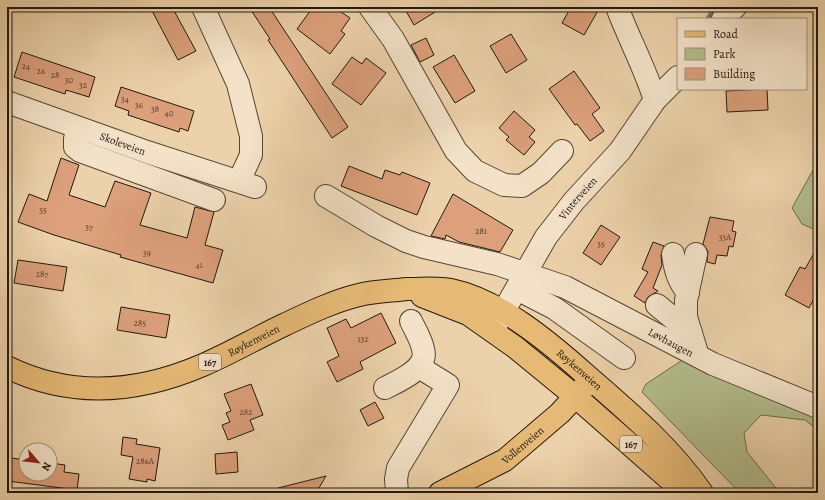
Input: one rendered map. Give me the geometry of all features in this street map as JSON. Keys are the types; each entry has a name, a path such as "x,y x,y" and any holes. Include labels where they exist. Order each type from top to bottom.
{"main road":[{"name":"Røykenveien","path":"7,367 31,377 75,388 112,389 138,385 170,377 204,365 268,332 339,300 376,292 436,288 451,290 475,298 498,322 520,351 576,397 684,493"},
{"name":"Røykenveien","path":"498,322 524,325 543,338 631,414 667,451 702,493"},
{"name":"Vollenveien","path":"440,493 505,460 560,413 592,380"}],"street":[{"name":"Skoleveien","path":"7,102 147,152 247,184 251,136 238,84 203,7"},
{"path":"370,7 393,39 456,151 476,171 504,185 522,186 541,173 562,151"},
{"path":"617,7 627,33 645,70 655,100"},
{"path":"724,18 735,7"},
{"name":"Vinterveien","path":"498,322 546,237 574,200 620,151 655,100 677,78"},
{"path":"78,128 75,139 75,147 80,151 214,200"},
{"path":"140,173 147,152"},
{"path":"326,196 376,226 406,241 424,247 497,264 521,281 554,308 624,358"},
{"path":"673,254 674,270 678,280 688,292"},
{"path":"696,254 688,292 686,317 698,356"},
{"name":"Løvhaugen","path":"521,281 565,287 698,356 784,394 818,407"},
{"path":"657,305 691,333"},
{"path":"385,388 418,367 422,361 424,351 411,321"},
{"path":"397,493 396,479 398,468 448,385 418,367"}],"green space":[{"path":"818,161 818,231 802,224 792,208"},
{"path":"690,355 818,412 818,430 805,420 761,415 744,433 747,452 780,493 740,493 642,392 646,384"}],"building":[{"path":"150,7 172,7 196,51 178,60"},
{"path":"249,7 269,7 348,127 332,138 268,40 270,39"},
{"path":"313,7 334,7 350,18 341,31 345,34 330,54 297,29"},
{"path":"413,7 443,7 414,25 406,11"},
{"path":"571,7 600,7 584,35 562,23"},
{"path":"511,34 527,60 506,73 490,46"},
{"path":"426,38 434,55 420,62 411,45"},
{"path":"22,52 95,77 89,97 66,90 65,94 14,77"},
{"path":"454,55 475,91 455,103 433,67"},
{"path":"352,57 362,64 366,58 386,73 361,105 332,84"},
{"path":"574,71 600,108 592,114 604,131 590,141 577,124 575,125 549,89"},
{"path":"121,87 194,111 188,131 180,128 179,132 128,115 129,111 115,106"},
{"path":"767,90 768,110 727,112 726,91"},
{"path":"514,111 535,130 529,137 535,142 524,155 506,140 509,137 499,128"},
{"path":"61,158 79,165 69,195 105,207 115,181 151,193 140,225 187,238 195,207 214,212 205,245 223,250 213,283 120,257 121,255 54,235 18,222 29,194 47,201"},
{"path":"349,166 382,179 385,170 400,175 402,172 430,183 417,215 341,186"},
{"path":"453,194 513,230 500,252 459,242 446,235 445,239 431,236"},
{"path":"710,217 734,221 732,231 736,232 733,247 729,246 727,256 717,255 715,264 707,262 708,251 703,244"},
{"path":"601,225 620,237 601,265 583,253"},
{"path":"653,242 664,246 661,255 662,265 653,288 658,291 648,297 645,303 634,296 648,272 642,269"},
{"path":"818,246 818,291 809,308 785,295 800,267 805,269"},
{"path":"18,260 67,267 63,291 14,283"},
{"path":"121,307 170,315 166,338 117,330"},
{"path":"381,313 396,343 360,362 363,369 337,382 327,362 339,356 327,328 346,319 351,328"},
{"path":"251,384 263,415 250,420 254,430 228,440 222,425 230,422 226,413 231,411 224,394"},
{"path":"375,402 384,418 368,426 360,410"},
{"path":"123,437 137,439 136,444 160,448 155,481 147,479 147,482 129,479 133,457 121,455"},
{"path":"237,452 238,472 216,474 215,454"},
{"path":"11,458 18,459 18,482 58,482 58,464 65,465 64,472 79,474 77,490 8,481"},
{"path":"326,476 316,493 278,493 278,488"}],"waterway":[{"path":"709,18 716,7"}]}
